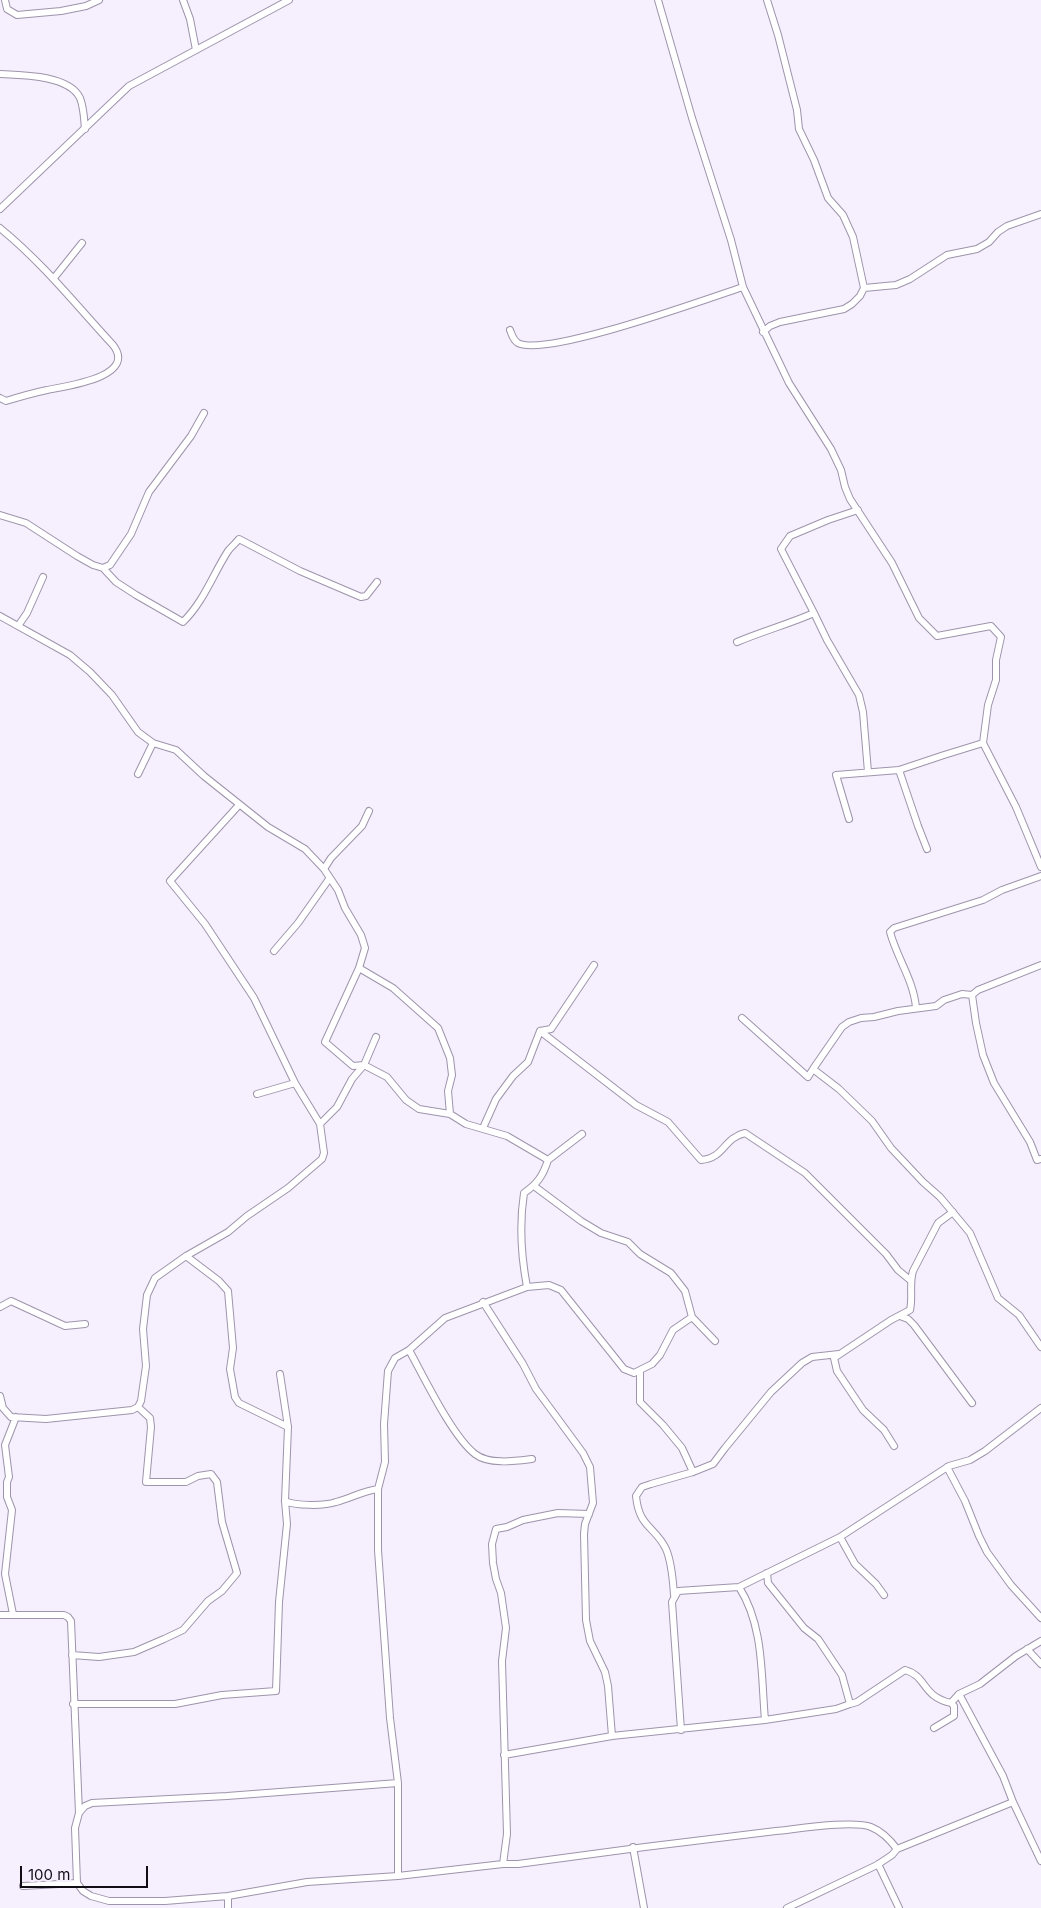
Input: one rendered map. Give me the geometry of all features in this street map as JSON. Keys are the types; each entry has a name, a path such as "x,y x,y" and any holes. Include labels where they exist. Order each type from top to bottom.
{"street":[{"path":"5,0 7,9 17,15 61,11 86,6 99,0"},
{"path":"182,0 190,18 196,50"},
{"path":"0,209 129,86 288,0"},
{"path":"658,0 692,118 731,240 743,287 789,383 831,449 841,470 845,487 892,563 919,618 937,636 991,626 1001,637 996,660 996,680 988,705 983,743 1016,807 1041,867"},
{"path":"763,332 780,322 844,309 856,300 864,288 853,237 848,224 843,215 828,198 814,160 800,130 778,35 767,0"},
{"path":"0,74 33,76 72,87 77,92 83,106 85,129"},
{"path":"864,288 896,285 910,280 947,256 977,249 989,242 1007,226 1041,214"},
{"path":"0,228 25,248 54,278 118,351 119,358 115,366 95,379 2,400"},
{"path":"54,278 82,243"},
{"path":"510,330 517,342 544,346 608,330 743,287"},
{"path":"103,568 110,566 117,557 131,534 149,492 191,436 204,413"},
{"path":"858,510 790,536 781,549 827,640 858,695 863,712 868,772"},
{"path":"0,515 26,523 77,556 103,568 116,582 183,622 198,606 229,549 239,540 300,571 361,597 366,596 377,582"},
{"path":"18,626 27,613 43,578"},
{"path":"737,642 814,613"},
{"path":"0,616 70,654 112,695 138,732 152,743 176,750 204,776 268,827 306,849 324,869 338,890 345,908 361,935 365,948 359,968 325,1042 353,1066 364,1065 387,1077 406,1100 419,1109 450,1114 466,1124 507,1136 548,1160"},
{"path":"138,774 152,743"},
{"path":"849,819 836,775 899,770 983,743"},
{"path":"899,770 927,849"},
{"path":"0,1396 6,1413 16,1418 46,1419 132,1410 138,1407 141,1401 146,1366 143,1328 148,1295 155,1278 186,1256 228,1232 247,1216 288,1188 322,1159 324,1153 320,1124 295,1083 254,998 205,924 170,881 239,804"},
{"path":"324,869 331,858 362,826 369,811"},
{"path":"916,1008 908,976 890,932 894,928 983,900 1002,890 1041,876"},
{"path":"274,951 329,879"},
{"path":"540,1031 551,1029 594,965"},
{"path":"742,1018 808,1077 842,1027 849,1022 861,1018 874,1018 916,1008 936,1006 944,1000 962,994 972,995 978,990 1041,965"},
{"path":"359,968 393,988 438,1028 450,1058 452,1075 448,1090 450,1114"},
{"path":"972,995 983,1054 994,1083 1030,1142 1037,1160 1041,1160"},
{"path":"483,1128 496,1099 528,1062 540,1031"},
{"path":"540,1031 636,1105 668,1122 701,1160 711,1159 735,1136 745,1133 805,1173 886,1254 898,1270 910,1280"},
{"path":"320,1124 337,1106 352,1079 364,1065 376,1037"},
{"path":"813,1069 839,1089 872,1121 891,1148 953,1212 970,1233 998,1298 1019,1315 1041,1347"},
{"path":"257,1094 295,1083"},
{"path":"526,1287 521,1256 521,1212 524,1193 534,1186 543,1175 548,1160 582,1134"},
{"path":"534,1186 581,1221 601,1233 628,1242 640,1254 671,1273 685,1292 692,1317 715,1341"},
{"path":"908,1319 912,1299 910,1280 913,1271 938,1223 953,1212"},
{"path":"186,1256 220,1281 228,1291 233,1348 230,1369 234,1397 239,1403 288,1427"},
{"path":"398,1876 398,1783 390,1718 378,1550 378,1489 385,1462 384,1424 388,1371 395,1358 409,1350 445,1318 526,1287 549,1285 561,1290 624,1370 630,1373 640,1371 652,1364 660,1355 673,1330 692,1317"},
{"path":"0,1307 11,1301 65,1326 85,1324"},
{"path":"483,1302 523,1364 536,1389 590,1467 592,1504 585,1524 584,1534 586,1620 590,1641 605,1672 612,1736"},
{"path":"894,1446 884,1430 863,1410 835,1373 834,1358 910,1310"},
{"path":"900,1316 908,1319 972,1403"},
{"path":"409,1350 455,1431 476,1455 490,1460 532,1459"},
{"path":"681,1730 672,1602 674,1595 666,1550 640,1517 636,1496 642,1487 713,1464 771,1392 802,1363 812,1357 839,1354"},
{"path":"640,1371 640,1402 664,1425 682,1448 693,1472"},
{"path":"74,1704 175,1704 222,1695 276,1691 279,1612 287,1524 285,1501 288,1427 280,1374"},
{"path":"72,1655 99,1657 134,1652 183,1630 208,1601 222,1591 237,1573 222,1522 218,1482 211,1474 198,1476 186,1482 146,1482 152,1427 150,1418 138,1407"},
{"path":"674,1595 678,1591 739,1587 840,1537 946,1467 970,1460 1041,1408"},
{"path":"13,1614 6,1574 12,1510 7,1497 9,1476 5,1445 16,1418"},
{"path":"946,1467 965,1501 987,1552 1011,1585 1041,1618"},
{"path":"285,1501 297,1504 334,1503 366,1491 378,1489"},
{"path":"503,1864 507,1834 502,1661 506,1628 501,1593 493,1563 492,1544 496,1529 507,1527 523,1520 558,1514 589,1514"},
{"path":"840,1537 855,1564 876,1584 884,1595"},
{"path":"767,1573 768,1583 804,1628 818,1639 842,1675 850,1704"},
{"path":"739,1587 747,1600 757,1635 765,1720"},
{"path":"0,1615 68,1617 71,1621 79,1813 75,1828 77,1883 91,1896 108,1902 165,1901 228,1896 307,1882 398,1876 518,1864 634,1847 804,1828 855,1825 871,1828 891,1841 897,1849"},
{"path":"951,1703 960,1694 980,1684 1007,1662 1041,1641"},
{"path":"1027,1649 1041,1664"},
{"path":"504,1755 612,1736 765,1720 836,1709 857,1702 905,1670 916,1672 933,1697 951,1703 954,1706 954,1716 934,1728"},
{"path":"960,1694 1003,1776 1041,1862"},
{"path":"79,1813 85,1806 92,1803 227,1796 398,1783"},
{"path":"787,1908 878,1864 892,1855 897,1849 1013,1802"},
{"path":"634,1847 644,1908"},
{"path":"878,1864 898,1908"},
{"path":"24,1886 77,1883"},
{"path":"228,1896 228,1908"}]}
